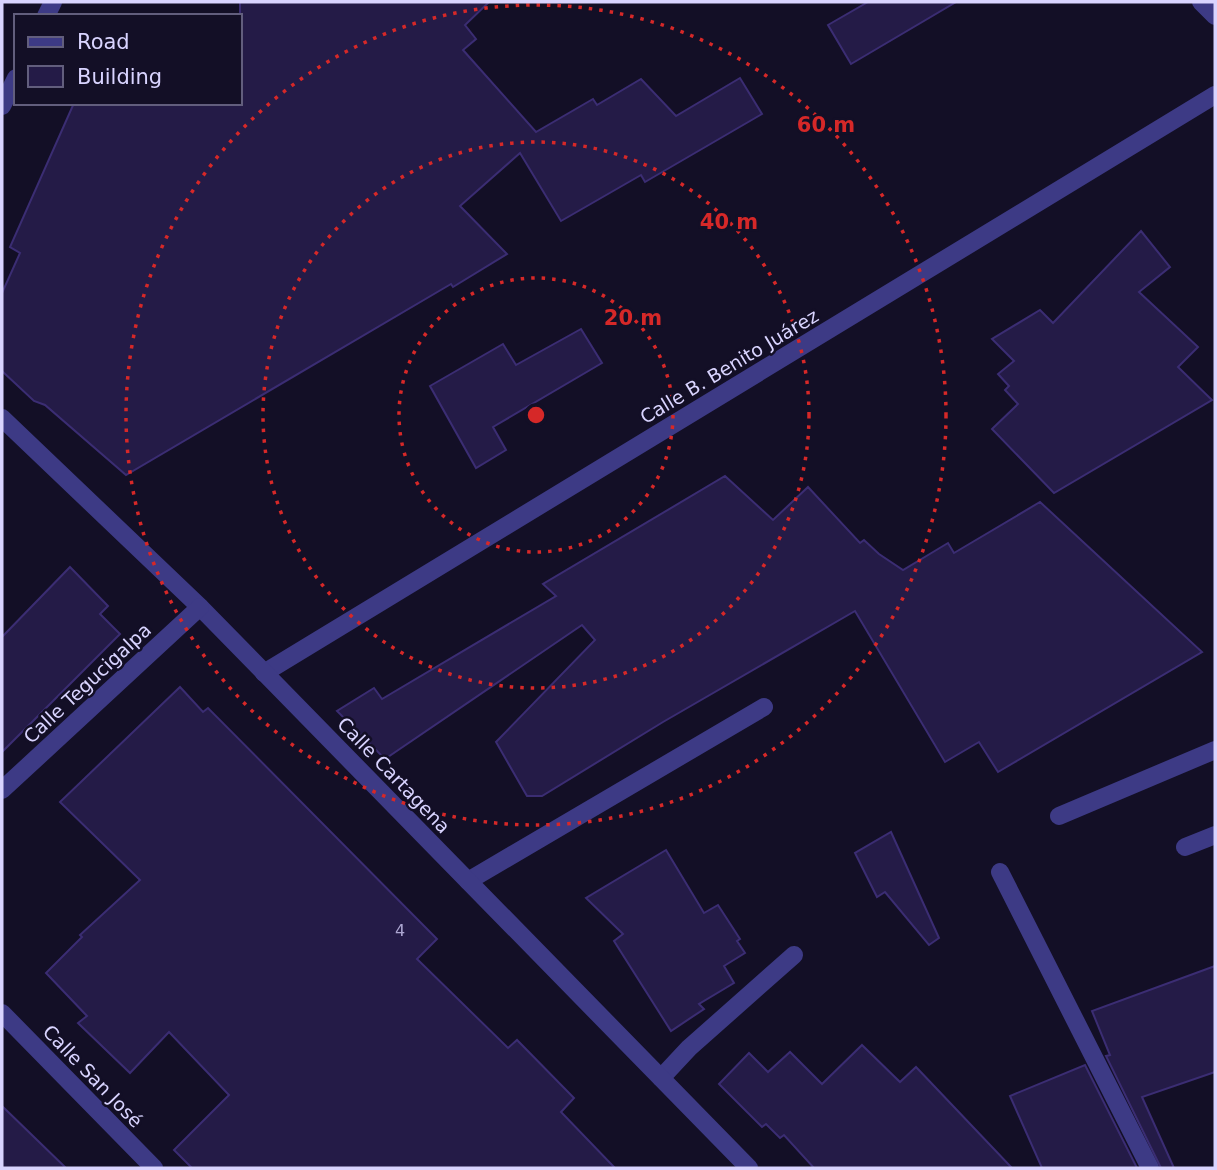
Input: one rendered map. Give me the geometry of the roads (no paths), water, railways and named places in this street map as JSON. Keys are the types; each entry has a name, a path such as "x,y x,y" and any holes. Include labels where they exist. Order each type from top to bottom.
{"street":[{"path":"1201,2 1215,16"},
{"path":"2,106 14,82"},
{"name":"Calle B. Benito Juárez","path":"264,673 1215,95"},
{"name":"Calle Cartagena","path":"2,418 200,607 749,1168"},
{"name":"Calle Tegucigalpa","path":"2,790 200,607"},
{"path":"468,881 764,707"},
{"path":"1059,816 1215,750"},
{"path":"1185,847 1215,835"},
{"path":"1000,872 1150,1168"},
{"path":"661,1078 689,1048 794,954"},
{"name":"Calle San José","path":"2,1013 153,1168"}]}
